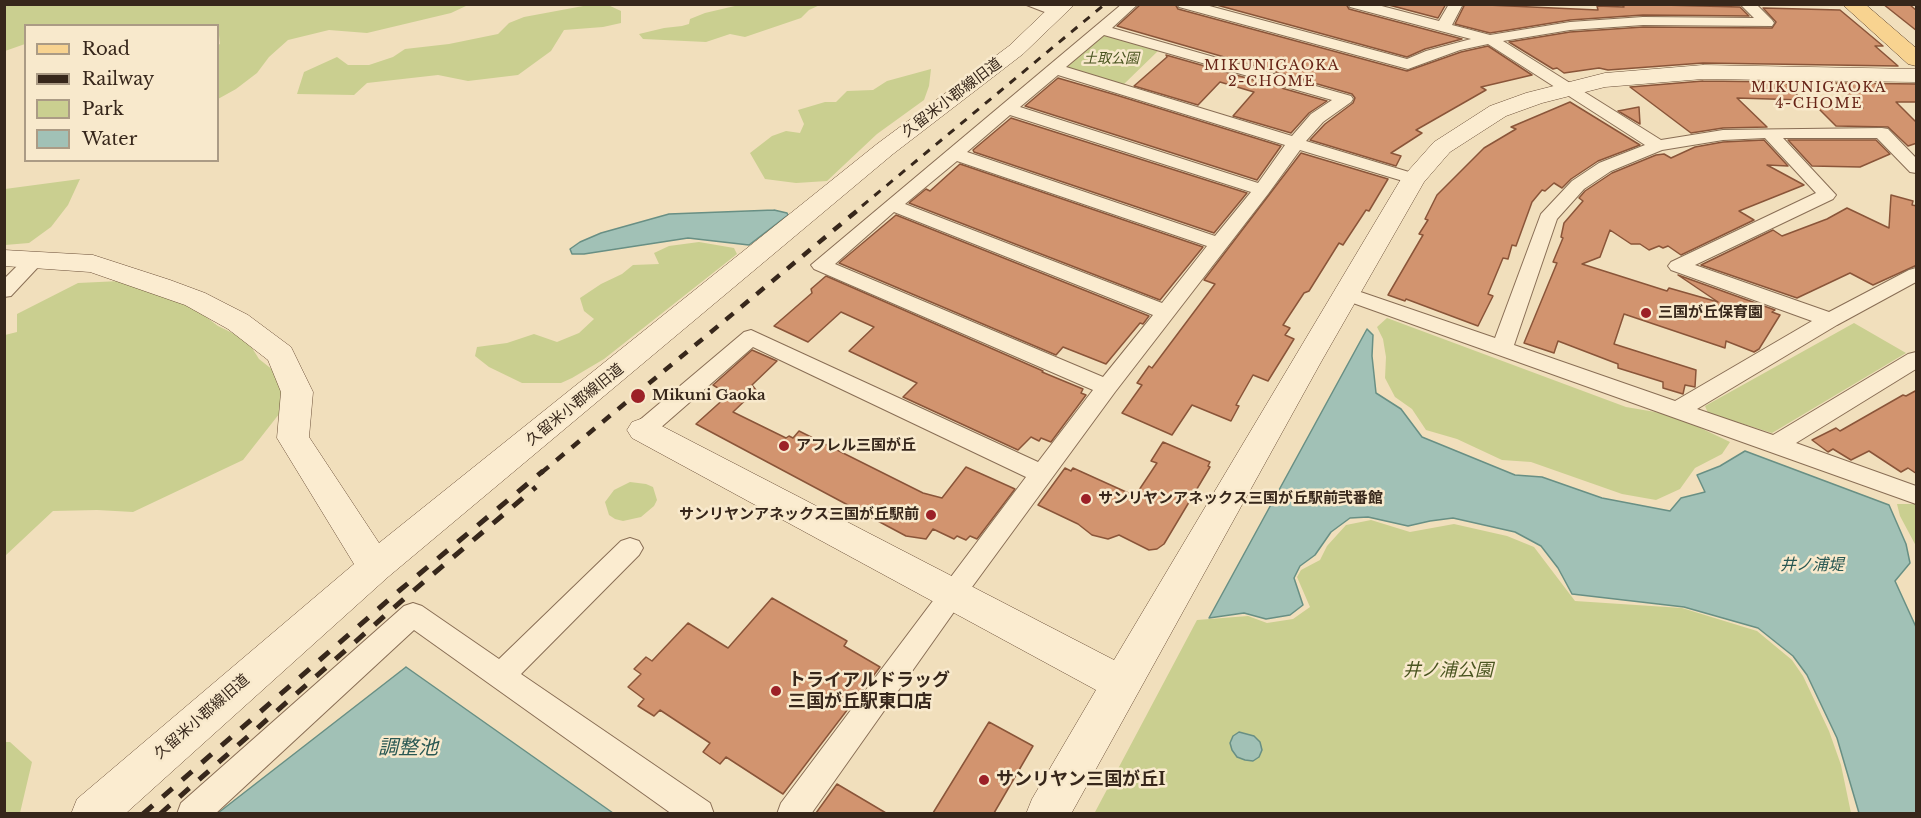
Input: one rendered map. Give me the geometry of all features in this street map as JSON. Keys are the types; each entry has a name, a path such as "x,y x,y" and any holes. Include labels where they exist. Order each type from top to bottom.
{"main road":[{"path":"1852,4 1917,59"}],"street":[{"path":"1107,387 821,265 1131,4"},
{"path":"1184,4 1226,10 1408,64 1431,54 1490,39 1592,19 1767,23 1747,4"},
{"path":"1355,4 1490,39 1658,146"},
{"path":"1444,26 1456,4"},
{"path":"1663,4 1679,22"},
{"name":"久留米小郡線旧道","path":"92,813 375,567 885,149 1016,50 1050,7"},
{"path":"792,813 1107,387 1262,190 1297,141 1317,118 1345,99 1101,29"},
{"path":"1056,69 1297,141 1413,179"},
{"path":"1047,813 1413,179 1442,147 1498,111 1570,88 1640,76 1703,72 1917,76"},
{"path":"1008,109 1262,190"},
{"path":"1769,133 1827,195 1678,266 1830,320"},
{"path":"1502,349 1548,218 1578,185 1605,167 1658,146 1723,135 1882,133 1917,168"},
{"path":"955,154 1219,244"},
{"path":"893,204 1168,309"},
{"path":"4,258 93,264 195,299 238,322 280,354 297,392 293,438 375,567"},
{"path":"4,291 34,260"},
{"path":"1678,410 1830,320 1917,274"},
{"path":"1346,292 1917,495"},
{"path":"1043,475 751,337 643,430 1120,683"},
{"path":"1777,444 1917,359"},
{"path":"501,675 630,548"},
{"path":"192,813 412,614 699,813"}],"green space":[{"path":"5,4 468,4 451,13 367,33 329,30 288,40 269,57 257,73 219,98 219,24 24,24 24,44 5,51"},
{"path":"594,4 608,5 621,11 621,23 564,30 551,51 518,75 468,81 438,75 367,83 354,95 297,94 304,72 337,57 348,65 369,65 393,57 405,49 449,44 498,34 509,23 524,17"},
{"path":"822,4 809,10 801,18 745,37 730,34 706,42 643,39 639,34 689,24 690,19 705,13 739,5"},
{"name":"土取公園","path":"1101,35 1109,35 1160,49 1123,85 1068,70 1065,65"},
{"path":"931,69 924,100 877,134 827,181 796,183 765,179 750,153 772,136 786,131 800,133 804,124 798,110 825,102 836,102 847,91 873,90 887,81"},
{"path":"80,179 68,205 51,227 29,243 5,245 5,189"},
{"path":"699,242 734,248 737,254 604,359 572,378 561,383 522,383 489,367 475,356 477,347 507,343 534,334 557,342 579,333 594,319 584,311 580,298 622,274 633,265 659,264 654,253 669,246"},
{"path":"120,281 189,304 218,326 247,340 259,359 288,382 283,409 243,460 133,512 53,511 5,556 5,335 17,332 17,314 78,283"},
{"path":"1387,318 1626,407 1661,413 1688,422 1730,442 1722,454 1695,468 1680,489 1656,500 1622,494 1531,462 1502,460 1457,439 1426,430 1412,409 1395,397 1385,378 1386,357 1383,339 1377,327"},
{"path":"1854,323 1906,353 1772,433 1708,413 1705,406"},
{"path":"630,482 653,487 657,500 654,506 641,517 623,521 615,519 609,515 605,502 614,490"},
{"path":"1897,504 1916,504 1916,546 1900,516"},
{"name":"井ノ浦公園","path":"1371,520 1410,532 1454,524 1507,536 1534,547 1575,601 1682,608 1757,631 1792,660 1803,676 1829,731 1841,765 1851,813 1094,814 1197,620 1248,616 1267,623 1293,619 1310,607 1297,577 1301,570 1320,560 1327,546 1346,525"},
{"path":"5,742 10,742 32,762 20,813 5,813"}],"water":[{"path":"774,210 788,215 749,245 688,238 584,254 572,254 570,249 601,233 669,214"},
{"name":"井ノ浦堤","path":"1367,329 1373,335 1372,356 1376,393 1401,409 1422,437 1515,475 1542,477 1602,498 1670,511 1681,498 1705,492 1697,475 1720,466 1745,451 1889,505 1906,544 1910,563 1895,581 1916,627 1916,813 1859,813 1837,738 1807,675 1793,656 1758,628 1684,607 1572,594 1558,568 1541,546 1515,532 1453,518 1408,526 1368,517 1350,518 1331,532 1315,555 1300,566 1294,578 1303,605 1290,615 1266,619 1244,613 1209,618"},
{"name":"調整池","path":"406,667 613,813 218,813"},
{"path":"1239,732 1254,736 1260,742 1262,750 1259,757 1253,761 1237,757 1232,750 1230,743 1233,736"}],"building":[{"path":"1141,4 1175,4 1178,9 1407,71 1461,52 1488,46 1532,75 1481,87 1486,90 1416,130 1422,133 1391,153 1401,156 1396,166 1310,140 1325,124 1353,103 1355,98 1352,94 1117,26"},
{"path":"1213,4 1346,4 1349,9 1462,39 1425,49 1407,57"},
{"path":"1385,4 1446,4 1438,18"},
{"path":"1465,4 1598,10 1597,6 1624,7 1622,4 1740,7 1749,16 1643,15 1570,20 1490,33 1455,24"},
{"path":"1883,4 1909,4 1917,11 1917,31"},
{"path":"1763,8 1840,10 1883,46 1875,46 1898,66 1703,63 1608,70 1599,68 1564,73 1557,68 1553,69 1509,42 1570,32 1643,27 1772,28 1776,22"},
{"path":"1166,55 1327,101 1309,113 1291,133 1233,116 1254,92 1220,82 1198,105 1134,86 1167,57"},
{"path":"1058,78 1281,146 1257,180 1025,106"},
{"path":"1703,81 1785,82 1802,100 1737,98 1767,127 1723,128 1691,133 1630,87"},
{"path":"1836,83 1917,84 1917,102 1896,102 1917,123 1917,143 1908,146 1888,127 1836,126 1816,106 1863,108"},
{"path":"1570,102 1640,145 1598,161 1571,179 1562,188 1554,183 1545,191 1542,190 1532,202 1516,246 1512,245 1508,259 1503,258 1488,294 1493,296 1478,326 1406,299 1405,301 1388,295 1423,235 1419,234 1428,220 1425,219 1437,195 1484,148 1516,129 1511,127"},
{"path":"1639,107 1640,124 1618,111"},
{"path":"1011,118 1247,193 1214,233 974,152 973,150"},
{"path":"1764,140 1788,166 1767,165 1804,185 1739,211 1754,220 1681,255 1668,246 1663,248 1659,246 1649,250 1640,244 1631,244 1610,230 1600,257 1582,264 1667,291 1669,288 1718,302 1678,275 1775,310 1772,312 1780,315 1759,349 1754,352 1726,341 1725,348 1624,314 1614,344 1696,370 1695,387 1685,385 1683,394 1663,388 1663,382 1618,368 1618,364 1558,341 1554,353 1524,343 1557,263 1553,262 1563,238 1561,237 1564,223 1583,201 1579,198 1585,191 1612,173 1656,155 1664,154 1671,158 1695,147 1723,142"},
{"path":"1788,140 1876,140 1890,154 1860,167 1812,166"},
{"path":"1301,153 1388,179 1369,211 1366,210 1343,245 1339,243 1309,291 1304,293 1283,325 1290,328 1285,335 1294,339 1268,381 1253,375 1236,405 1239,406 1231,421 1192,405 1172,435 1122,413 1142,385 1137,383 1149,366 1152,368 1215,284 1204,280"},
{"path":"960,164 1203,247 1160,300 909,203 926,189 930,191"},
{"path":"1891,195 1913,201 1912,205 1917,206 1917,265 1873,285 1850,273 1797,298 1701,265 1773,230 1782,236 1827,219 1847,208 1889,228"},
{"path":"896,215 1149,316 1143,324 1140,323 1106,364 1063,347 1056,355 839,263"},
{"path":"826,276 1083,389 1081,393 1086,395 1051,442 1041,438 1039,441 1031,437 1018,450 903,397 917,383 849,351 874,327 841,312 808,342 774,326 812,293 811,289"},
{"path":"752,350 777,361 752,385 756,390 733,412 786,438 789,436 793,438 799,431 923,493 942,498 966,467 1015,489 977,539 970,536 966,540 957,536 954,539 933,529 926,539 906,536 696,424 727,396 713,385"},
{"path":"1917,390 1917,474 1908,468 1901,472 1869,451 1851,460 1833,449 1828,452 1812,440 1836,428 1840,431 1903,395 1906,396"},
{"name":"サンリヤンアネックス三国が丘駅前弐番館","path":"1163,442 1210,462 1208,466 1210,467 1164,544 1157,549 1149,550 1119,535 1108,539 1092,535 1078,524 1038,505 1065,468 1071,471 1073,468 1135,496 1157,463 1151,461"},
{"name":"トライアルドラッグ 三国が丘駅東口店","path":"772,598 847,641 844,646 880,667 783,794 726,757 720,764 703,752 710,743 660,710 654,716 638,706 644,699 628,687 641,674 634,669 646,657 652,661 688,623 728,648"},
{"name":"サンリヤン三国が丘I","path":"989,722 1033,746 994,813 933,813"},
{"path":"837,784 886,813 816,813"}],"railway":[{"path":"862,206 1105,4"},
{"path":"541,473 864,205"},
{"path":"143,814 400,590 543,471"},
{"path":"160,814 406,597 536,487"}],"place":[{"name":"三国が丘保育園","path":"1646,313"},
{"name":"Mikuni Gaoka","path":"638,396"},
{"name":"アフレル三国が丘","path":"784,446"},
{"name":"サンリヤンアネックス三国が丘駅前弐番館","path":"1086,499"},
{"name":"サンリヤンアネックス三国が丘駅前","path":"931,515"},
{"name":"トライアルドラッグ 三国が丘駅東口店","path":"776,691"},
{"name":"サンリヤン三国が丘I","path":"984,780"}],"district":[{"name":"MIKUNIGAOKA 2-CHOME","path":"1272,74"},
{"name":"MIKUNIGAOKA 4-CHOME","path":"1819,96"}]}
